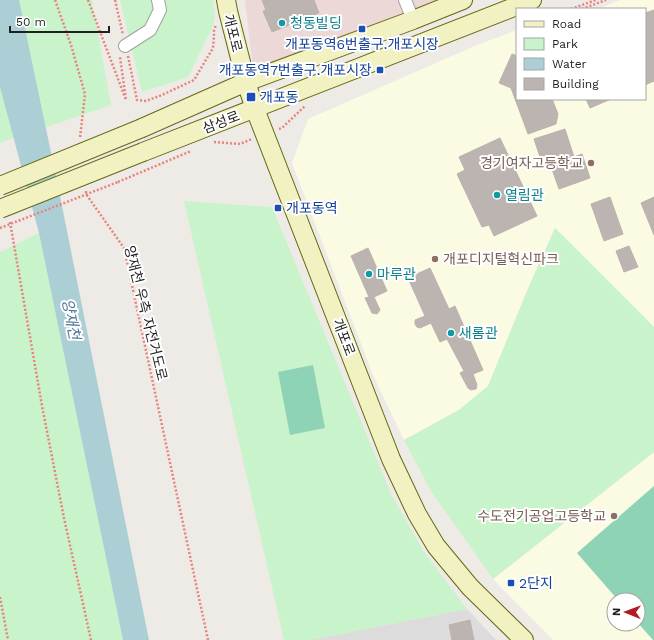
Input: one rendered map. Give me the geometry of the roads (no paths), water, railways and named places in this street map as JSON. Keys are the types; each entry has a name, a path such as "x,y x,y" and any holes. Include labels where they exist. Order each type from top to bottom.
{"main road":[{"name":"삼성로","path":"0,186 142,128 246,82 463,0"},
{"name":"삼성로","path":"5,215 143,152 532,0"},
{"name":"개포로","path":"227,6 246,82 255,109 391,459 416,514 436,546 466,581 524,640"}],"street":[{"path":"123,50 150,30 160,10 158,0"},
{"path":"405,0 413,20"}],"water":[{"name":"양재천","path":"0,0 19,0 57,181 149,640 123,640 39,233 0,87"}],"place":[{"name":"청동빌딩","path":"282,23"},
{"name":"개포동역6번출구.개포시장","path":"362,29"},
{"name":"개포동역7번출구.개포시장","path":"380,70"},
{"name":"개포동","path":"251,97"},
{"name":"경기여자고등학교","path":"591,163"},
{"name":"열림관","path":"497,195"},
{"name":"개포동역","path":"278,208"},
{"name":"개포디지털혁신파크","path":"435,259"},
{"name":"마루관","path":"369,274"},
{"name":"새롬관","path":"451,333"},
{"name":"수도전기공업고등학교","path":"614,516"},
{"name":"2단지","path":"511,583"}]}
